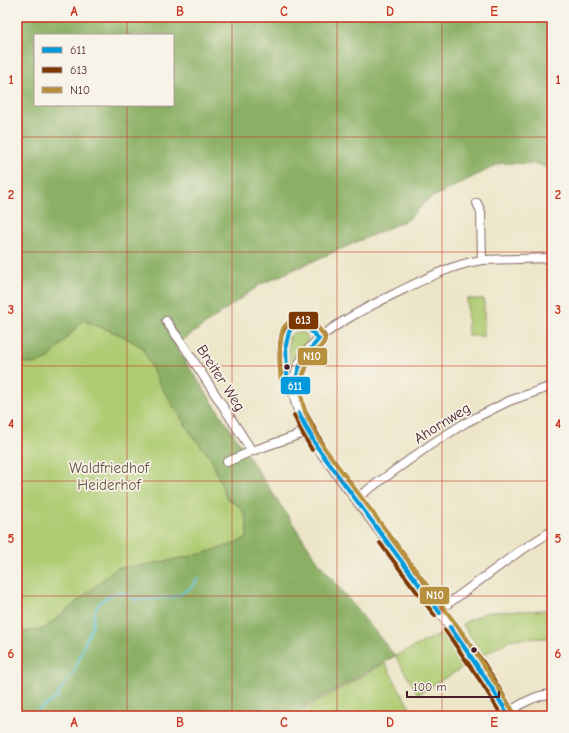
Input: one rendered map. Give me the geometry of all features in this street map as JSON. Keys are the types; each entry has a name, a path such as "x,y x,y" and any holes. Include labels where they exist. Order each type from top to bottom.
{"street":[{"path":"477,203 481,212 482,260"},
{"path":"552,258 482,260 459,264 442,270 388,297 345,321 310,347 302,358 295,374 294,390 299,412 307,432 318,449 476,663 508,714 533,698 552,694"},
{"name":"Breiter Weg","path":"166,321 184,346 252,451"},
{"name":"Ahornweg","path":"356,500 381,480 452,430 509,401 552,386"},
{"path":"227,462 252,451 307,432"},
{"path":"438,611 517,553 552,531"}],"green space":[{"path":"17,17 552,17 552,160 545,168 539,164 501,163 427,200 409,219 261,284 175,346 319,563 395,656 299,710 302,716 17,716 17,631 24,632 44,629 117,568 152,564 201,554 231,545 247,538 246,519 242,510 227,499 211,458 194,438 160,385 142,347 121,335 83,320 47,360 34,364 17,361 17,257 19,252 17,250"},
{"path":"467,299 484,299 484,336 468,336"},
{"name":"Waldfriedhof Heiderhof","path":"83,320 121,335 142,347 160,385 194,438 211,458 227,499 242,510 246,519 247,538 231,545 201,554 152,564 117,568 44,629 24,632 17,631 17,361 47,360"},
{"path":"301,332 306,334 308,340 290,375 289,337 293,333"},
{"path":"552,608 552,638 511,639 484,655 462,624 487,612 550,610"},
{"path":"447,631 467,665 418,694 395,656"},
{"path":"385,663 414,716 304,716 301,711"}],"waterway":[{"path":"29,716 58,697 58,693 73,674 92,627 95,611 102,601 113,594 122,592 136,600 172,597 180,595 194,585 198,578"}],"transit line":[{"name":"N10","path":"289,392 282,383 280,375 281,337 284,327 289,322 301,319 318,328 325,339 309,361 301,384 303,405 312,426 323,446 467,639 514,713"},
{"name":"613","path":"289,394 281,375 280,347 284,329 292,321 297,320 307,321 316,326 325,338 322,346 306,366 302,378 301,392"},
{"name":"611","path":"297,326 307,327 319,339 301,363 296,377 295,393 287,375 286,345 289,332 292,328 297,326"},
{"name":"613","path":"305,411 322,443"},
{"name":"611","path":"299,413 317,447"},
{"name":"611","path":"299,413 305,427 317,447"},
{"name":"613","path":"294,415 312,450"},
{"name":"611","path":"317,447 385,539"},
{"name":"611","path":"317,447 385,539"},
{"name":"613","path":"390,536 444,609"},
{"name":"611","path":"385,539 440,613"},
{"name":"611","path":"385,539 440,613"},
{"name":"613","path":"380,543 435,616"},
{"name":"613","path":"455,623 485,665 514,713"},
{"name":"611","path":"450,627 481,671 495,693 509,716 486,679 450,627"},
{"name":"613","path":"445,630 481,682 502,716"}]}
